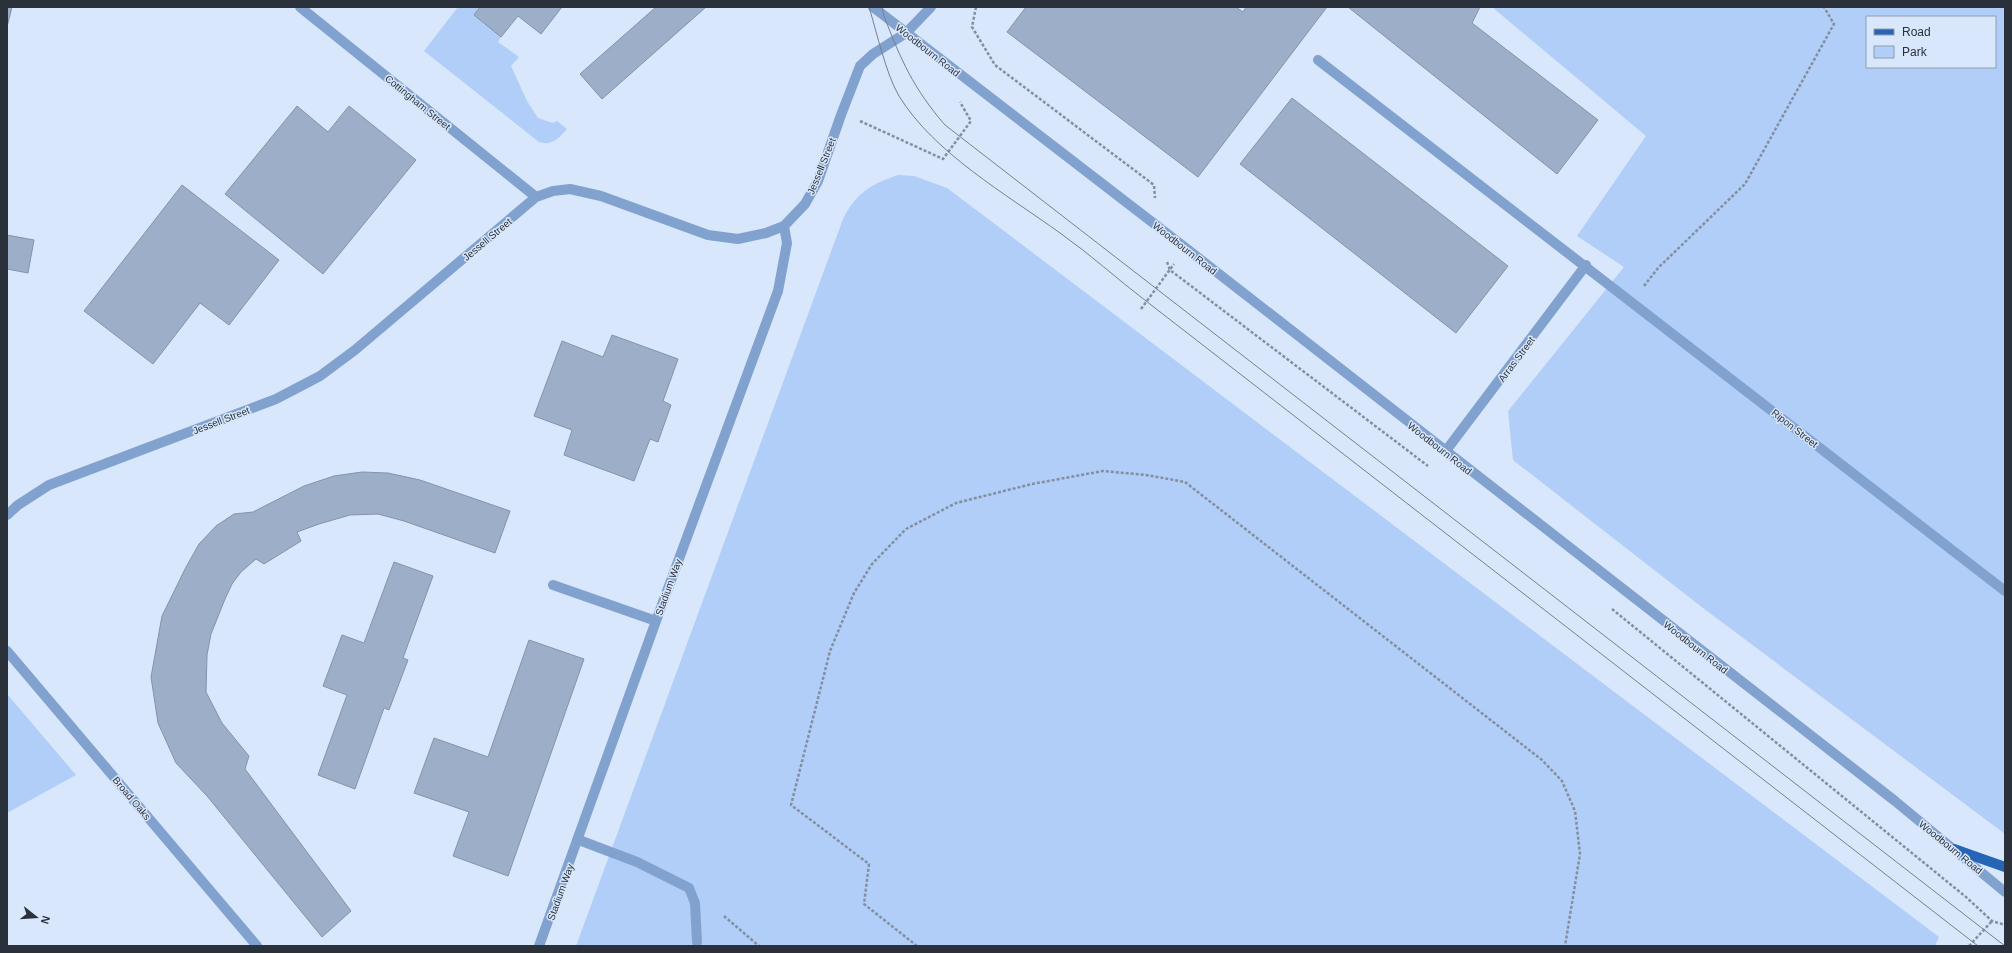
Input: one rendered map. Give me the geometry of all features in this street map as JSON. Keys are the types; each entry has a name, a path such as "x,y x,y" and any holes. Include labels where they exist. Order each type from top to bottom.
{"main road":[{"path":"1954,849 2005,867"}],"street":[{"name":"Cottingham Street","path":"300,7 536,197"},
{"name":"Woodbourn Road","path":"872,7 1187,249 1954,849 2005,892"},
{"name":"Jessell Street","path":"7,515 18,505 49,485 276,399 320,376 354,350 536,197 553,191 570,189 602,196 708,235 738,239 766,233 784,226 805,204 818,181 860,66 873,54 906,33 931,7"},
{"name":"Ripon Street","path":"1318,60 1586,265 2005,591"},
{"name":"Stadium Way","path":"539,946 579,840 656,621 778,291 787,242 784,226"},
{"name":"Arras Street","path":"1445,452 1586,265"},
{"path":"553,585 656,621"},
{"name":"Broad Oaks","path":"7,650 257,946"},
{"path":"579,840 637,862 689,888 695,903 697,942"}],"path":[{"path":"1632,301 1658,268 1745,184 1834,24 1824,7"},
{"path":"841,115 864,122 944,159 972,121 959,100 977,88 995,65"},
{"path":"1141,309 1160,282"},
{"path":"917,946 864,904 869,864 791,806 830,652 854,592 872,564 906,529 956,502 1032,484 1103,471 1146,475 1185,482 1542,760 1562,781 1575,811 1580,854 1565,946"},
{"path":"724,916 760,946"},
{"path":"1969,946 1992,921 2005,925"}],"green space":[{"path":"458,7 480,7 474,15 501,37 498,42 519,57 511,66 527,101 538,118 553,123 557,121 567,129 558,139 548,143 539,142 424,51"},
{"path":"1492,7 2005,7 2005,834 1703,608 1513,460 1508,411 1624,267 1577,236 1646,136"},
{"path":"898,175 914,176 947,188 1939,937 1935,946 576,946 843,219 853,202 865,191 880,182"},
{"path":"7,694 76,775 7,813"}],"building":[{"path":"7,7 12,7 7,27"},
{"path":"480,7 562,7 541,34 518,16 501,37 474,15"},
{"path":"656,7 706,7 602,99 580,74"},
{"path":"1026,7 1236,7 1243,12 1246,7 1327,7 1198,177 1007,32"},
{"path":"1348,7 1480,7 1472,23 1598,120 1557,174"},
{"path":"1292,98 1508,266 1456,333 1240,164"},
{"path":"297,106 328,132 349,106 416,160 323,274 225,194"},
{"path":"182,185 279,260 229,325 200,303 153,364 84,311"},
{"path":"7,235 34,240 28,273 7,269"},
{"path":"612,335 678,359 663,401 671,405 658,442 650,439 634,481 564,455 572,430 534,416 562,341 603,357"},
{"path":"362,472 388,473 420,480 510,511 495,553 404,521 378,514 350,515 319,524 297,532 301,541 264,564 256,559 241,572 232,584 225,599 211,634 207,655 206,692 222,723 249,756 245,769 351,911 322,937 207,796 176,763 158,723 151,677 162,616 199,544 216,526 234,514 253,512 304,486 334,476"},
{"path":"394,562 433,576 403,658 408,660 389,710 384,708 355,789 318,775 347,695 323,686 342,635 364,643"},
{"path":"529,640 584,659 508,876 453,856 469,812 414,793 434,738 488,757"}],"tram line":[{"path":"869,7 886,65 899,96 914,117 931,136 951,154 995,188 1082,249 1135,293 1978,946"},
{"path":"882,7 890,32 902,60 924,99 945,125 2005,946"}]}
